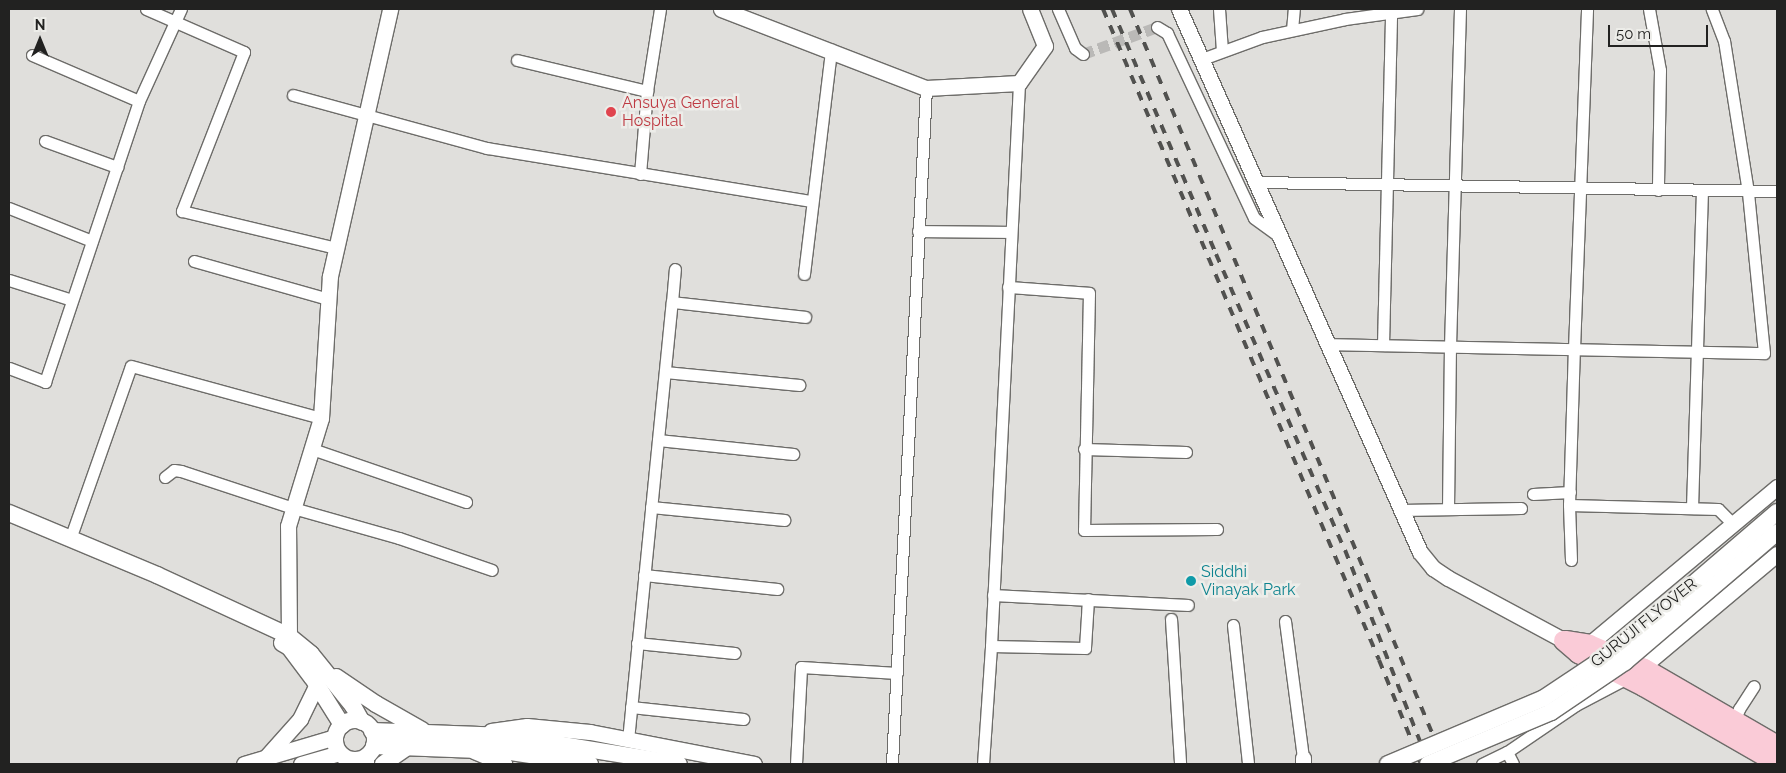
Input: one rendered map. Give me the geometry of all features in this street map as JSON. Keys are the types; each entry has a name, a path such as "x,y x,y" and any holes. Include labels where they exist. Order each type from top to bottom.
{"main road":[{"name":"GURUJI FLYOVER","path":"1388,764 1544,698 1616,650 1777,512"},
{"path":"9,514 157,575 289,636 311,654 353,706 356,746"},
{"path":"9,521 155,581 288,647 317,684 356,746"},
{"name":"GURUJI FLYOVER","path":"1428,764 1551,712 1626,662 1777,532"},
{"path":"1563,640 1583,649 1644,668 1777,745"},
{"path":"1583,649 1627,678 1777,763"},
{"path":"322,667 376,704 425,732 505,750 590,764"},
{"path":"356,746 425,732"},
{"path":"356,746 407,747 470,741"},
{"path":"383,764 407,747"},
{"path":"505,750 678,764"}],"street":[{"path":"146,9 244,52 182,211 336,248"},
{"path":"9,368 45,382 139,101 181,9"},
{"path":"289,636 288,526 321,418 330,276 390,9"},
{"path":"640,174 647,91 660,9"},
{"path":"721,9 926,88 1019,83"},
{"path":"983,764 991,646 1019,83 1045,46 1030,9"},
{"path":"1058,9 1074,48 1083,54"},
{"path":"1179,9 1258,182 1420,552 1433,568 1448,578 1563,640"},
{"path":"1219,9 1222,51"},
{"path":"1292,30 1294,9"},
{"path":"1202,59 1262,37 1345,14 1391,13 1417,9"},
{"path":"1448,509 1450,346 1460,9"},
{"path":"1570,560 1574,349 1582,189 1587,9"},
{"path":"1649,9 1660,70 1658,190"},
{"path":"1328,344 1764,352 1748,192 1724,42 1712,9"},
{"path":"1383,345 1391,13"},
{"path":"1157,27 1167,33 1254,218 1283,239"},
{"path":"804,274 811,201 831,50"},
{"path":"32,55 139,101"},
{"path":"517,60 647,91"},
{"path":"892,764 926,88"},
{"path":"293,95 487,148 811,201"},
{"path":"45,141 116,168"},
{"path":"1258,182 1748,192 1777,191"},
{"path":"1692,508 1702,191"},
{"path":"9,208 92,241"},
{"path":"918,231 1011,232"},
{"path":"194,260 328,299"},
{"path":"628,740 675,269"},
{"path":"9,280 72,300"},
{"path":"1008,288 1089,293 1084,449 1084,530 1216,529"},
{"path":"672,302 804,317"},
{"path":"70,539 131,366 321,418"},
{"path":"665,372 799,385"},
{"path":"658,440 793,454"},
{"path":"312,449 466,502"},
{"path":"1084,449 1186,452"},
{"path":"165,477 174,470 390,536 492,570"},
{"path":"1583,649 1777,487"},
{"path":"1533,494 1570,492"},
{"path":"1570,506 1718,509 1733,524"},
{"path":"651,507 784,520"},
{"path":"1400,510 1521,508"},
{"path":"1482,764 1507,752 1576,705 1644,668 1777,554"},
{"path":"644,575 777,589"},
{"path":"993,595 1188,605"},
{"path":"991,646 1085,648 1088,599"},
{"path":"1171,619 1180,764"},
{"path":"1285,621 1303,761"},
{"path":"1233,625 1248,764"},
{"path":"637,643 734,653"},
{"path":"796,764 801,667 897,673"},
{"path":"266,757 300,719 317,684"},
{"path":"1735,720 1739,709 1754,686"},
{"path":"631,707 743,720"},
{"path":"470,741 527,726 590,732 754,764"},
{"path":"470,741 505,750"},
{"path":"244,764 266,757 356,746"},
{"path":"301,764 356,746"},
{"path":"1507,752 1513,764"}],"tunnel":[{"path":"1083,54 1157,27"}],"railway":[{"path":"1103,9 1379,660 1421,764"},
{"path":"1112,9 1345,550 1429,764"},
{"path":"1130,9 1445,764"}],"place":[{"name":"Ansuya General Hospital","path":"611,112"},
{"name":"Siddhi Vinayak Park","path":"1191,581"}]}
